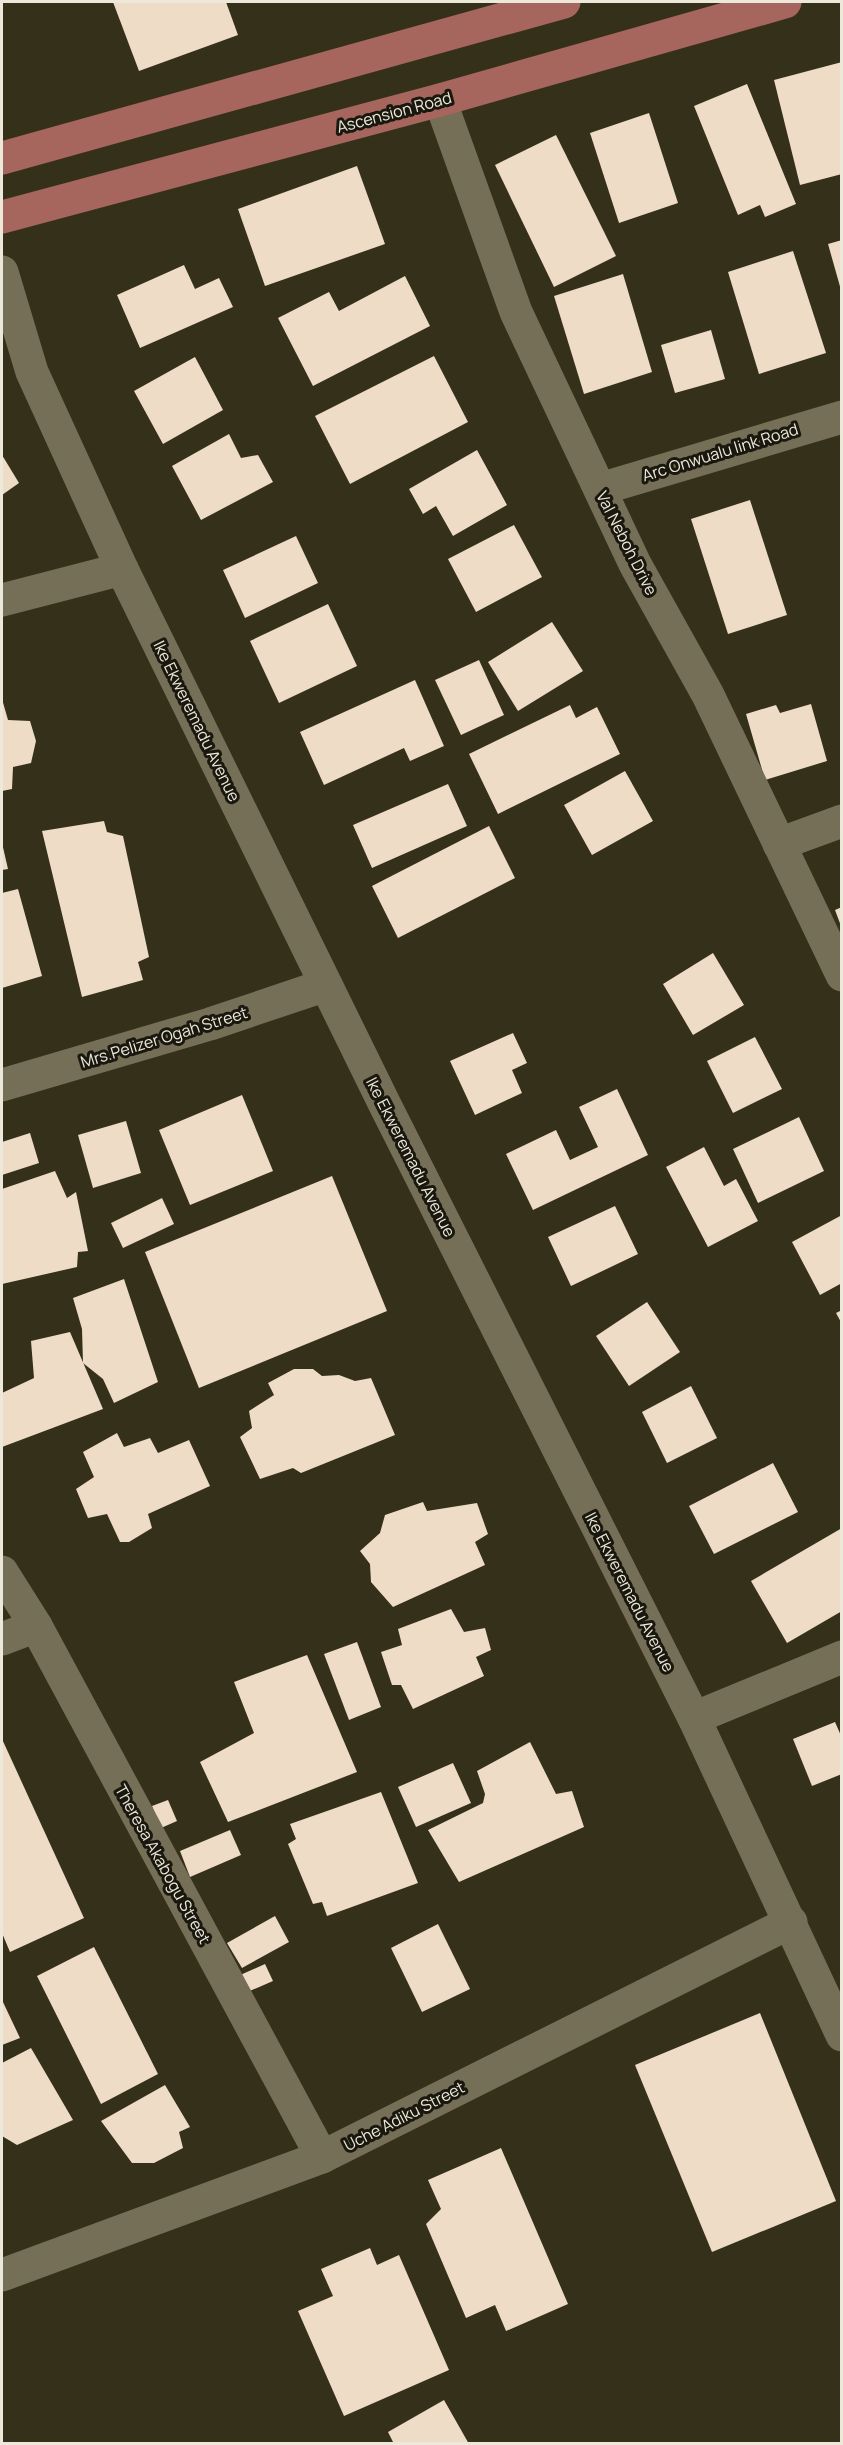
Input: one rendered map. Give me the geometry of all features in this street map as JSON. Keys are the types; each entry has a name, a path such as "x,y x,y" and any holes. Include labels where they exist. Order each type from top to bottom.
{"main road":[{"path":"2,158 564,2"},
{"name":"Ascension Road","path":"2,217 440,100 785,2"}],"street":[{"name":"Val Neboh Drive","path":"440,100 516,312 635,564 708,694 842,975"},
{"name":"Ike Ekweremadu Avenue","path":"2,272 32,372 122,569 326,985 694,1718 842,2035"},
{"name":"Arc Onwualu link Road","path":"600,489 842,417"},
{"path":"2,600 122,569"},
{"path":"779,844 842,821"},
{"name":"Mrs.Pelizer Ogah Street","path":"2,1085 210,1024 326,985"},
{"name":"Theresa Akabogu Street","path":"2,1572 36,1626 322,2157"},
{"path":"2,1639 36,1626"},
{"path":"694,1718 842,1658"},
{"name":"Uche Adiku Street","path":"2,2275 322,2157 791,1922"}],"building":[{"path":"113,2 226,2 238,35 139,71"},
{"path":"842,62 842,174 800,185 774,80"},
{"path":"747,84 796,204 765,217 760,205 738,215 694,106"},
{"path":"649,113 678,203 619,223 590,133"},
{"path":"556,135 616,256 554,287 495,165"},
{"path":"357,166 385,244 265,286 238,209"},
{"path":"842,240 842,290 841,290 828,244"},
{"path":"793,251 826,353 759,374 728,272"},
{"path":"184,265 195,289 219,278 233,307 140,348 117,295"},
{"path":"623,274 652,372 584,394 554,296"},
{"path":"405,276 430,326 313,386 278,318 329,292 339,311"},
{"path":"711,330 725,379 675,393 661,345"},
{"path":"434,356 468,422 350,484 315,416"},
{"path":"195,357 223,410 163,444 134,391"},
{"path":"229,434 241,458 258,455 273,482 201,520 172,466"},
{"path":"477,450 507,505 453,536 436,506 423,514 409,489"},
{"path":"2,455 19,483 2,495"},
{"path":"750,500 787,615 728,634 691,519"},
{"path":"514,525 542,577 476,612 448,559"},
{"path":"296,536 318,583 245,618 223,570"},
{"path":"328,604 357,666 279,703 250,641"},
{"path":"552,622 583,671 518,711 488,662"},
{"path":"479,660 504,715 461,735 435,680"},
{"path":"415,680 444,746 410,761 404,748 324,785 300,732"},
{"path":"2,699 8,720 30,721 36,741 31,763 13,767 12,789 2,791"},
{"path":"811,704 827,761 765,780 746,714 776,705 780,713"},
{"path":"570,705 576,718 597,707 620,754 498,814 469,754"},
{"path":"625,771 653,821 592,855 564,805"},
{"path":"448,784 467,826 372,868 353,825"},
{"path":"104,821 107,832 123,836 149,957 138,962 143,980 82,997 42,831"},
{"path":"489,826 515,878 398,938 372,886"},
{"path":"2,843 8,869 2,870"},
{"path":"18,889 42,976 2,988 2,893"},
{"path":"842,907 842,926 841,926 835,910"},
{"path":"713,953 744,1005 693,1035 663,984"},
{"path":"513,1033 527,1063 512,1070 522,1093 475,1115 450,1061"},
{"path":"755,1037 782,1089 733,1113 707,1061"},
{"path":"617,1089 648,1155 533,1210 506,1154 556,1130 570,1160 598,1147 579,1107"},
{"path":"242,1095 273,1171 190,1205 159,1130"},
{"path":"799,1117 824,1171 758,1203 733,1149"},
{"path":"126,1121 141,1173 93,1188 78,1135"},
{"path":"30,1133 39,1163 2,1175 2,1142"},
{"path":"704,1147 724,1186 736,1179 758,1221 708,1247 666,1167"},
{"path":"55,1171 67,1198 76,1192 88,1251 78,1252 77,1267 2,1284 2,1189"},
{"path":"332,1176 387,1311 199,1388 145,1252"},
{"path":"162,1198 174,1224 123,1248 111,1223"},
{"path":"615,1206 638,1254 571,1286 548,1237"},
{"path":"842,1215 842,1283 820,1295 792,1242"},
{"path":"124,1279 158,1382 114,1403 103,1379 83,1363 82,1329 73,1298"},
{"path":"647,1302 680,1352 629,1386 596,1336"},
{"path":"842,1310 842,1324 836,1313"},
{"path":"70,1332 103,1409 2,1447 2,1393 34,1378 31,1341"},
{"path":"294,1369 313,1369 322,1376 339,1375 355,1381 371,1378 395,1435 301,1473 293,1468 260,1479 240,1437 252,1428 249,1411 274,1395 268,1383"},
{"path":"691,1386 717,1438 667,1463 642,1412"},
{"path":"117,1433 124,1447 150,1438 158,1453 189,1440 210,1486 148,1514 152,1528 129,1542 120,1542 107,1514 88,1518 76,1489 94,1477 83,1452"},
{"path":"773,1463 798,1512 714,1554 689,1506"},
{"path":"423,1502 427,1511 477,1503 488,1534 475,1542 485,1565 393,1607 371,1582 370,1564 360,1551 380,1533 385,1515"},
{"path":"842,1528 842,1611 787,1643 751,1581"},
{"path":"451,1609 464,1632 485,1628 491,1650 476,1657 484,1676 413,1709 401,1685 392,1685 381,1652 402,1645 398,1629"},
{"path":"357,1642 381,1707 349,1720 324,1654"},
{"path":"307,1655 357,1772 228,1822 200,1762 254,1733 234,1682"},
{"path":"835,1722 842,1738 842,1774 812,1786 793,1739"},
{"path":"2,1739 84,1918 10,1952 2,1933"},
{"path":"530,1742 556,1794 572,1791 584,1827 459,1882 428,1830 483,1803 485,1794 477,1771"},
{"path":"453,1763 471,1803 416,1827 398,1787"},
{"path":"381,1792 418,1883 327,1916 322,1902 313,1904 288,1844 296,1839 290,1824"},
{"path":"168,1800 177,1821 161,1828 152,1806"},
{"path":"230,1830 241,1855 190,1877 180,1851"},
{"path":"275,1916 289,1942 242,1968 227,1943"},
{"path":"438,1924 470,1989 422,2012 391,1948"},
{"path":"94,1947 158,2074 101,2104 37,1976"},
{"path":"265,1964 273,1981 245,1993 238,1976"},
{"path":"2,2000 20,2038 2,2045"},
{"path":"760,2013 836,2201 712,2252 635,2065"},
{"path":"31,2048 73,2120 17,2145 2,2136 2,2063"},
{"path":"165,2085 190,2127 179,2132 183,2148 154,2163 132,2163 101,2121"},
{"path":"501,2148 568,2304 506,2331 495,2305 466,2318 426,2224 441,2209 428,2180"},
{"path":"370,2248 377,2265 399,2255 449,2370 344,2416 298,2311 333,2296 321,2269"},
{"path":"444,2400 469,2444 394,2444 388,2432"}]}
